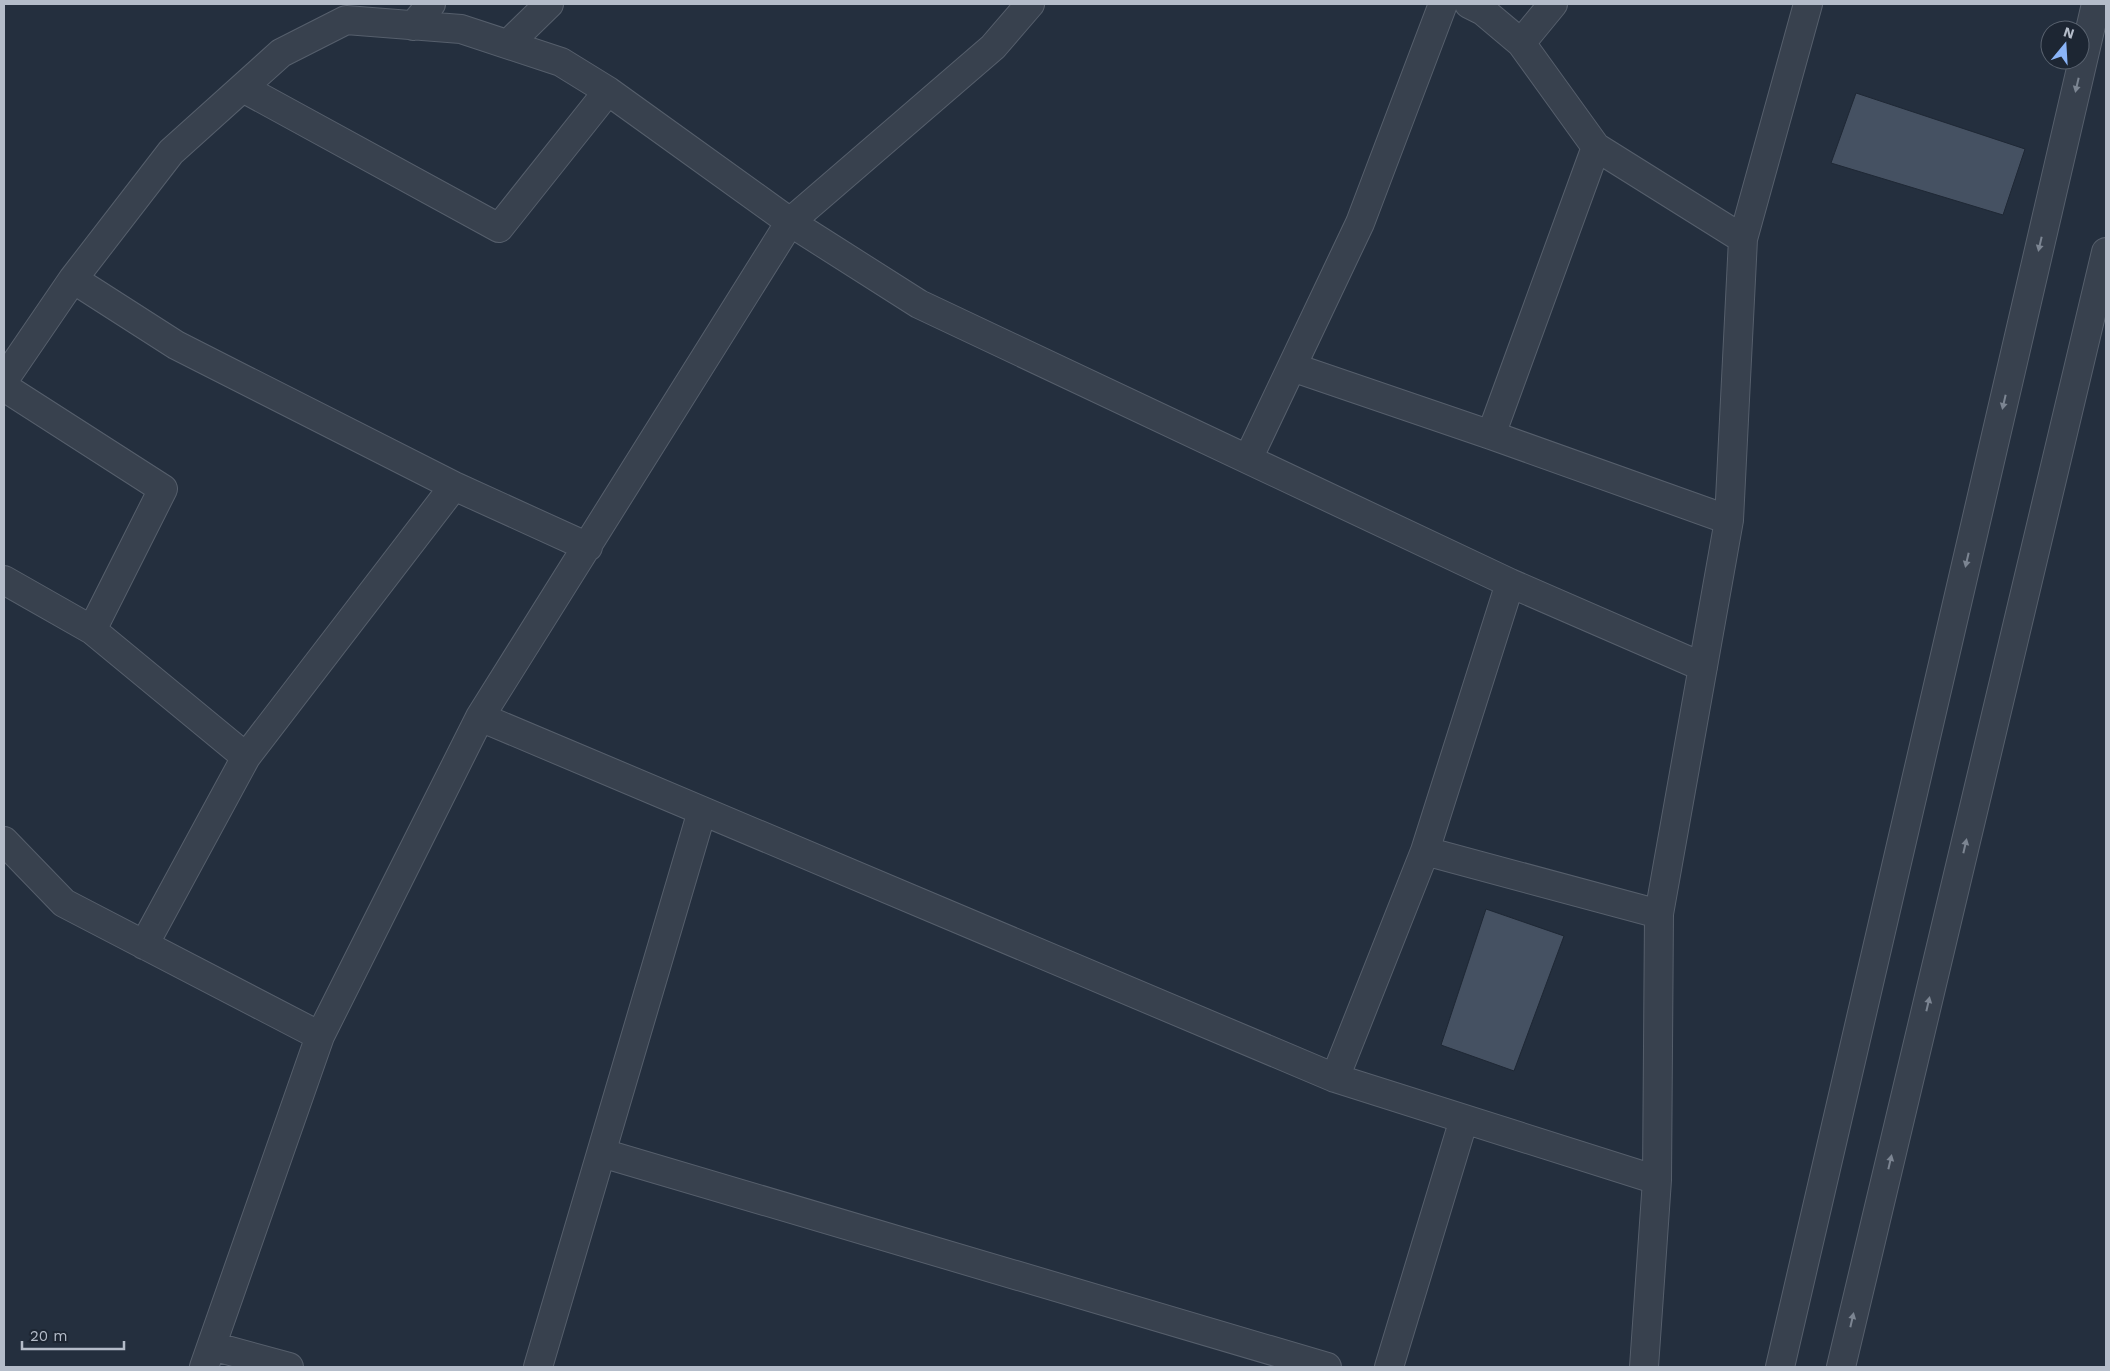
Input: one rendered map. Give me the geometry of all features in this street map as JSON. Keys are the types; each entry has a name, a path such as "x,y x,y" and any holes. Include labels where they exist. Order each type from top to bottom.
{"street":[{"path":"413,26 431,4"},
{"path":"508,44 549,4"},
{"path":"289,1367 208,1357 320,1036 480,717 790,222 993,47 1030,4"},
{"path":"1248,459 1360,223 1443,4"},
{"path":"1469,4 1483,11 1521,43 1596,147 1743,239"},
{"path":"1521,43 1553,4"},
{"path":"1644,1367 1657,1180 1659,914 1729,520 1743,239 1808,4"},
{"path":"1780,1367 2096,4"},
{"path":"4,380 73,279 171,152 282,53 346,20 460,29 560,62 608,91 790,222 919,304 1510,583 1703,667"},
{"path":"243,88 499,228 608,91"},
{"path":"1491,435 1596,147"},
{"path":"1841,1367 2106,252"},
{"path":"73,279 176,345 454,486 588,547"},
{"path":"1292,367 1491,435 1729,520"},
{"path":"4,387 163,489 92,630"},
{"path":"144,945 246,757 454,486"},
{"path":"4,580 92,630 246,757"},
{"path":"1335,1078 1425,851 1510,583"},
{"path":"480,717 1335,1078 1657,1180"},
{"path":"538,1367 702,811"},
{"path":"4,841 64,903 320,1036"},
{"path":"1425,851 1659,914"},
{"path":"1389,1367 1464,1119"},
{"path":"602,1153 1327,1367"}],"building":[{"path":"1856,93 2025,149 2003,215 1831,163"},
{"path":"1486,909 1564,936 1514,1071 1441,1045"}]}
